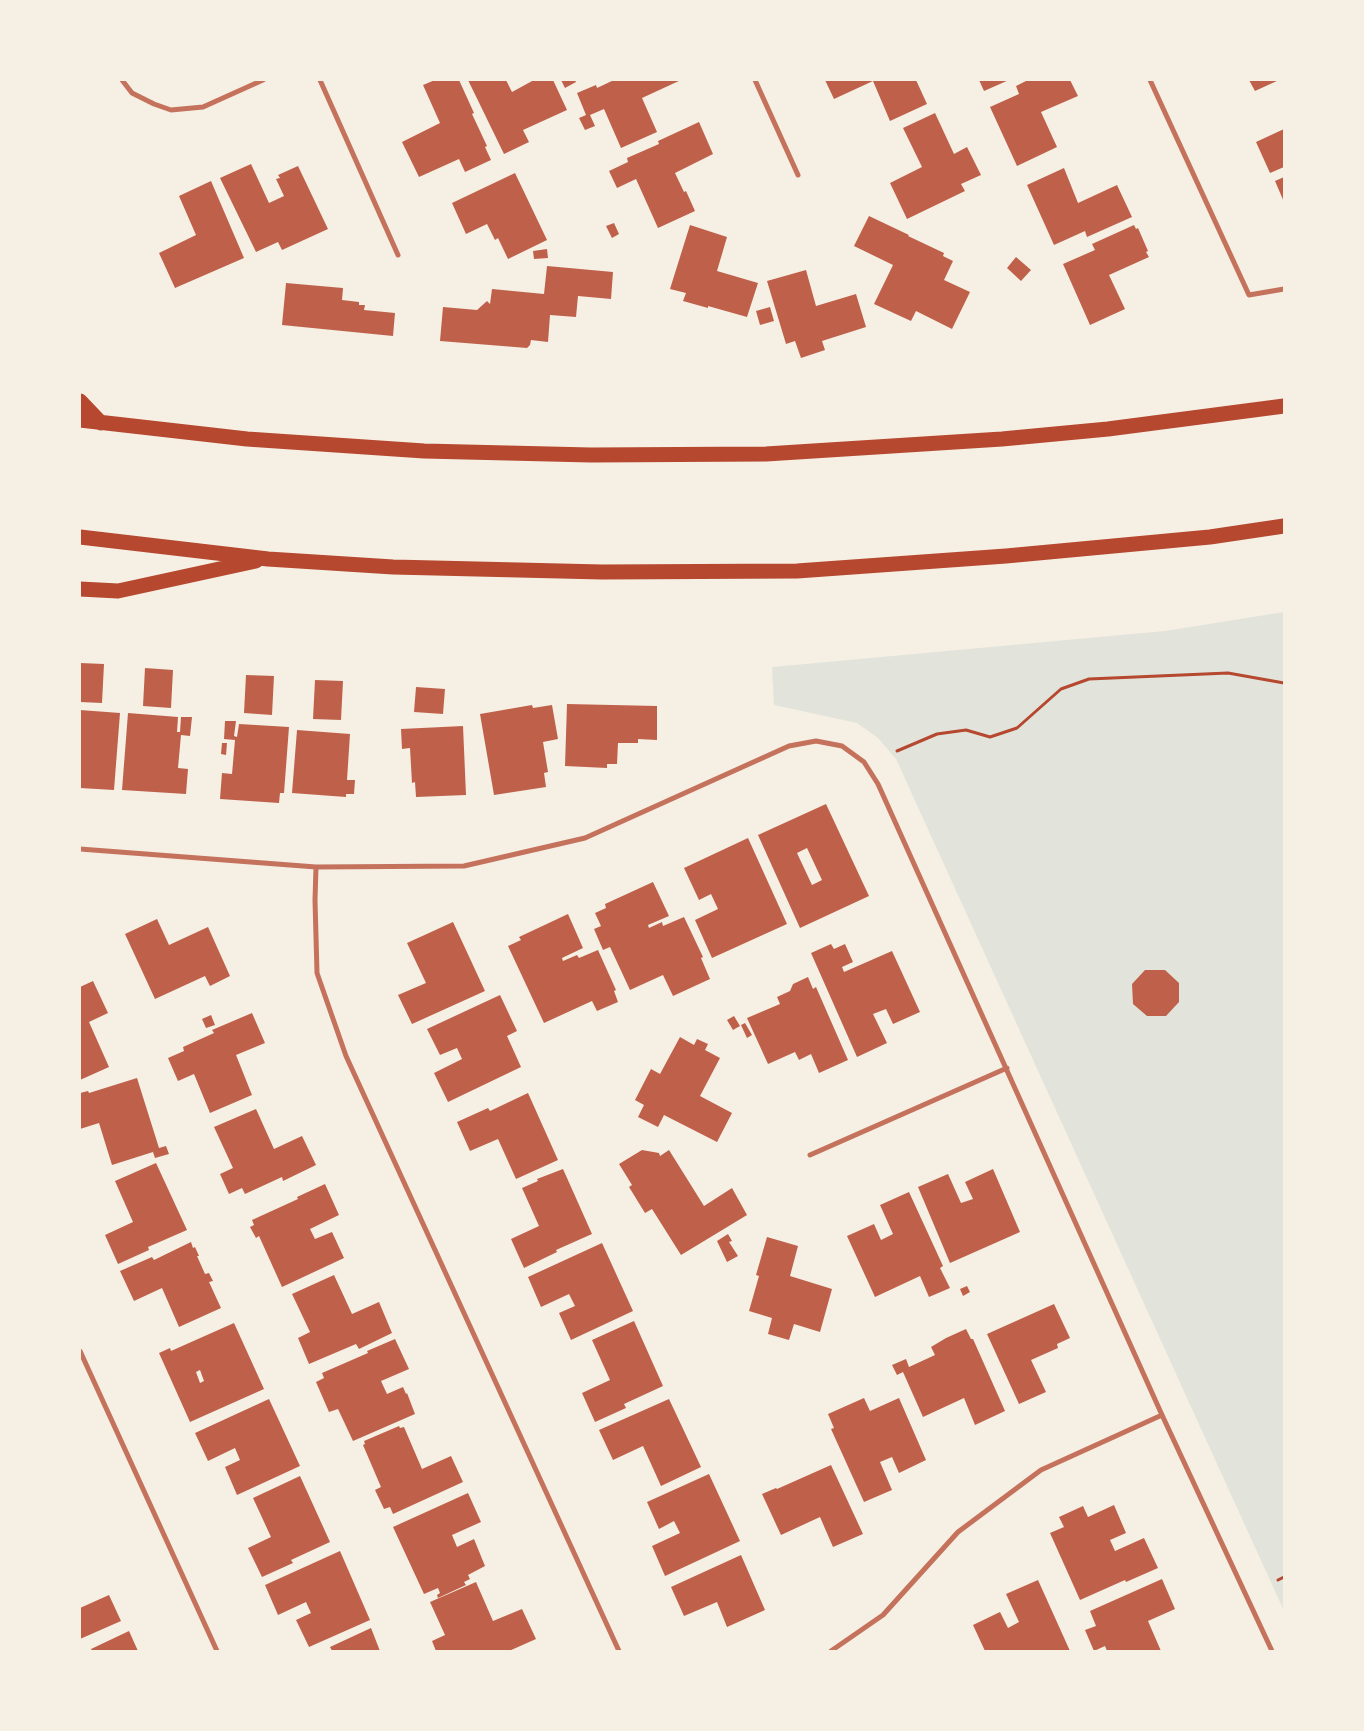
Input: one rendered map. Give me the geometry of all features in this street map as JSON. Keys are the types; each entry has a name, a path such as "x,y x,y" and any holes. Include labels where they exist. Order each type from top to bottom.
{"highway":[{"path":"80,402 101,423"},
{"path":"80,420 247,439 424,451 591,455 766,454 1012,438 1118,428 1284,406"},
{"path":"80,537 268,559 392,567 602,572 797,571 1026,554 1210,537 1284,526"},
{"path":"80,588 118,591 268,559"}],"street":[{"path":"122,80 132,93 171,110 203,107 263,80"},
{"path":"320,80 398,255"},
{"path":"756,80 798,175"},
{"path":"1150,80 1249,294 1284,290"},
{"path":"80,849 316,867 464,866 585,838 789,746 816,741 842,746 864,762 878,784 1162,1415 1272,1651"},
{"path":"316,867 317,973 346,1056 620,1651"},
{"path":"810,1155 1006,1068"},
{"path":"80,1351 217,1651"},
{"path":"831,1651 883,1615 958,1532 1041,1470 1162,1415"}],"path":[{"path":"897,751 938,734 966,730 990,736 1017,728 1061,689 1089,679 1228,673 1284,683"},
{"path":"1278,1580 1284,1577"}],"shaded area":[{"path":"1284,612 1284,1611 896,759 878,738 857,723 774,705 772,667 1165,631"}],"building":[{"path":"435,80 459,80 474,113 472,114 487,146 485,147 491,160 465,172 459,159 419,177 402,142 440,123 423,85"},
{"path":"468,80 506,80 512,92 534,80 553,80 567,110 523,130 529,142 504,154"},
{"path":"561,80 575,80 576,82 565,88"},
{"path":"614,80 681,80 642,98 657,132 621,148 604,109 590,115 595,126 585,130 579,118 586,115 577,93 596,85 597,88"},
{"path":"825,80 916,80 927,104 890,121 873,81 834,99"},
{"path":"979,80 1009,80 984,91"},
{"path":"1028,80 1070,80 1078,96 1041,112 1057,147 1017,166 990,107 1019,94 1016,86"},
{"path":"1249,80 1279,80 1255,91"},
{"path":"935,113 954,154 967,147 981,175 961,184 965,191 907,219 890,183 922,167 903,128"},
{"path":"699,122 713,154 675,173 695,211 658,228 636,179 617,188 609,171 628,162 627,158 659,144 658,141"},
{"path":"1284,129 1284,167 1270,173 1256,142"},
{"path":"251,164 269,203 284,196 276,179 280,178 278,175 298,166 328,229 282,250 278,242 256,252 220,178"},
{"path":"1064,168 1078,203 1117,185 1132,217 1087,237 1085,231 1054,245 1027,185"},
{"path":"515,173 547,240 508,259 498,238 495,240 487,224 466,234 452,203"},
{"path":"1284,177 1284,202 1275,181"},
{"path":"211,181 244,258 175,288 159,253 196,235 179,196"},
{"path":"869,216 944,253 943,256 953,261 944,280 970,292 952,329 916,311 911,321 874,304 893,265 854,246"},
{"path":"614,223 619,234 612,238 606,226"},
{"path":"690,225 727,237 717,271 758,283 747,317 683,301 686,293 670,289"},
{"path":"1134,225 1136,229 1138,228 1149,257 1109,275 1125,309 1090,325 1063,264 1095,250 1092,244"},
{"path":"547,249 548,258 534,259 533,251"},
{"path":"1016,257 1031,270 1021,281 1007,268"},
{"path":"547,266 613,272 611,299 578,296 576,317 550,315 548,342 531,340 527,348 440,341 443,307 477,310 487,301 490,304 492,289 544,294"},
{"path":"806,270 816,306 856,294 866,327 822,341 825,350 801,358 795,341 786,344 767,281"},
{"path":"286,283 343,288 342,300 359,302 359,305 365,305 364,310 395,313 393,336 282,325"},
{"path":"770,307 774,321 760,325 756,311"},
{"path":"80,663 104,664 102,703 80,702"},
{"path":"145,668 173,670 171,708 143,706"},
{"path":"246,675 274,676 272,715 244,713"},
{"path":"315,680 343,681 341,720 313,719"},
{"path":"416,687 445,689 443,714 414,712"},
{"path":"567,704 657,706 657,740 638,739 638,743 618,743 617,764 607,764 607,768 565,766"},
{"path":"532,705 533,708 552,705 558,739 543,742 548,772 544,773 546,787 494,795 480,714"},
{"path":"80,710 120,713 114,790 80,788"},
{"path":"128,713 178,717 177,732 180,732 181,717 192,717 190,736 181,735 178,768 188,769 186,794 122,790"},
{"path":"225,721 236,721 234,736 237,737 239,724 289,727 284,793 280,793 279,803 220,799 222,773 232,774 235,740 224,739"},
{"path":"463,726 466,795 416,797 415,782 412,783 410,748 402,749 401,729"},
{"path":"297,730 350,734 347,780 355,780 354,794 346,794 346,797 292,793"},
{"path":"222,743 227,743 226,755 221,754"},
{"path":"826,804 869,896 800,928 758,835","holes":["807,848 822,880 812,885 797,853"]},
{"path":"748,838 787,924 712,958 695,920 718,909 711,894 699,900 684,868"},
{"path":"653,882 669,916 648,925 649,928 662,922 663,926 684,917 703,957 701,958 710,979 673,996 663,975 630,990 610,947 603,950 594,929 601,926 595,913 606,908 605,904"},
{"path":"568,914 583,948 562,958 563,961 577,955 579,958 598,950 616,990 614,991 618,1002 597,1011 592,1001 544,1023 508,946 521,940 519,937"},
{"path":"157,919 169,945 208,927 230,976 210,986 205,976 155,999 125,934"},
{"path":"453,922 485,991 412,1024 398,995 426,983 407,943"},
{"path":"831,944 834,949 845,944 853,962 842,967 844,972 892,951 920,1012 893,1024 886,1009 873,1014 887,1043 857,1057 811,953"},
{"path":"1145,970 1165,970 1179,983 1179,1002 1166,1016 1147,1016 1133,1004 1132,984"},
{"path":"808,977 813,989 816,987 848,1060 819,1073 811,1054 799,1060 795,1052 768,1064 747,1018 780,1004 777,997 790,991 793,984"},
{"path":"93,981 108,1013 89,1022 109,1067 80,1080 80,987"},
{"path":"500,995 517,1031 507,1036 521,1067 448,1102 434,1073 462,1059 457,1048 440,1055 427,1029"},
{"path":"252,1013 265,1043 236,1055 252,1095 210,1113 194,1074 178,1081 168,1058 184,1051 183,1047 214,1033 212,1030"},
{"path":"211,1015 215,1025 206,1028 202,1019"},
{"path":"734,1016 740,1026 733,1030 727,1020"},
{"path":"745,1023 752,1035 747,1038 741,1025"},
{"path":"680,1037 694,1045 697,1039 708,1044 705,1050 720,1058 700,1096 732,1113 717,1142 664,1115 658,1127 638,1117 644,1105 635,1100 651,1069 660,1074"},
{"path":"137,1078 159,1148 166,1146 169,1154 155,1158 153,1152 112,1165 99,1123 80,1129 80,1093 88,1091 89,1093"},
{"path":"528,1093 558,1160 516,1179 498,1139 470,1151 457,1122 488,1108 490,1111"},
{"path":"256,1109 274,1149 302,1136 316,1165 283,1181 282,1177 245,1194 242,1188 229,1194 220,1174 233,1168 214,1127"},
{"path":"642,1150 659,1153 660,1156 669,1150 704,1206 732,1188 747,1215 681,1255 652,1209 645,1213 629,1187 632,1185 619,1164"},
{"path":"156,1163 187,1230 148,1247 149,1250 118,1264 105,1235 133,1222 115,1181"},
{"path":"563,1169 592,1234 556,1250 557,1252 524,1268 511,1239 539,1226 522,1188 538,1181 537,1179"},
{"path":"993,1169 1020,1232 950,1263 918,1187 948,1174 961,1203 973,1199 965,1182"},
{"path":"325,1184 339,1215 310,1229 315,1239 332,1232 344,1258 282,1287 259,1236 256,1238 250,1227 254,1225 252,1220 298,1199 297,1197"},
{"path":"909,1192 943,1266 940,1268 950,1288 929,1297 920,1276 875,1297 847,1236 874,1224 881,1240 893,1234 880,1205"},
{"path":"728,1234 732,1241 729,1242 738,1256 727,1262 717,1241"},
{"path":"767,1237 798,1246 790,1276 832,1289 820,1332 794,1324 789,1340 768,1334 772,1318 749,1311 759,1276 756,1275"},
{"path":"191,1242 199,1256 197,1256 205,1274 209,1273 213,1281 209,1282 221,1308 179,1327 162,1288 134,1301 120,1271 152,1257 154,1260"},
{"path":"602,1243 633,1311 571,1340 559,1313 575,1306 569,1294 541,1307 528,1277"},
{"path":"334,1275 352,1314 379,1302 392,1333 359,1349 356,1344 309,1364 298,1338 310,1332 292,1294"},
{"path":"967,1286 970,1292 963,1296 960,1289"},
{"path":"1054,1304 1070,1338 1057,1344 1058,1348 1031,1360 1046,1392 1019,1404 987,1334"},
{"path":"634,1321 663,1386 624,1404 626,1408 595,1422 582,1393 610,1380 592,1340"},
{"path":"234,1323 264,1389 190,1422 159,1353 170,1348 171,1351","holes":["200,1370 204,1381 200,1383 196,1372"]},
{"path":"966,1329 971,1339 973,1339 1005,1411 975,1425 964,1398 923,1417 903,1372 897,1375 892,1365 906,1359 909,1367 935,1355 931,1347"},
{"path":"395,1339 409,1369 381,1381 387,1394 403,1387 415,1414 353,1441 338,1409 329,1412 316,1382 324,1378 322,1373"},
{"path":"864,1398 870,1411 899,1398 926,1460 899,1473 892,1457 880,1462 892,1490 864,1502 831,1429 834,1428 828,1414"},
{"path":"269,1399 300,1466 237,1495 225,1467 240,1460 235,1448 208,1461 195,1433"},
{"path":"669,1399 701,1467 661,1486 643,1446 613,1460 599,1430"},
{"path":"399,1426 400,1428 404,1427 422,1469 451,1456 463,1482 393,1514 390,1507 384,1509 375,1490 381,1487 363,1445 365,1444 364,1441"},
{"path":"831,1465 863,1534 833,1547 820,1517 781,1535 762,1494"},
{"path":"709,1474 740,1541 665,1576 652,1546 680,1533 674,1521 659,1529 647,1502"},
{"path":"300,1476 330,1542 291,1560 293,1563 262,1577 248,1548 271,1537 253,1498"},
{"path":"468,1493 481,1522 452,1535 457,1547 474,1539 485,1566 468,1575 470,1579 464,1582 466,1585 438,1598 437,1595 440,1593 438,1588 424,1594 393,1527"},
{"path":"1114,1505 1126,1533 1110,1540 1115,1551 1144,1538 1158,1568 1080,1600 1050,1533 1064,1527 1059,1517 1083,1506 1088,1517"},
{"path":"340,1551 370,1620 309,1647 296,1620 311,1613 306,1602 278,1615 265,1585"},
{"path":"741,1555 765,1610 727,1627 717,1602 684,1616 671,1587"},
{"path":"1162,1579 1175,1609 1148,1621 1161,1651 1107,1651 1105,1646 1094,1651 1085,1630 1096,1626 1090,1611"},
{"path":"1038,1580 1070,1651 985,1651 973,1625 1000,1612 1008,1628 1019,1622 1006,1594"},
{"path":"476,1582 493,1621 522,1609 536,1639 509,1651 436,1651 432,1641 445,1635 430,1602"},
{"path":"109,1595 121,1621 80,1639 80,1608"},
{"path":"371,1628 380,1651 332,1651 330,1647"},
{"path":"129,1631 138,1651 92,1651 91,1649"}]}
